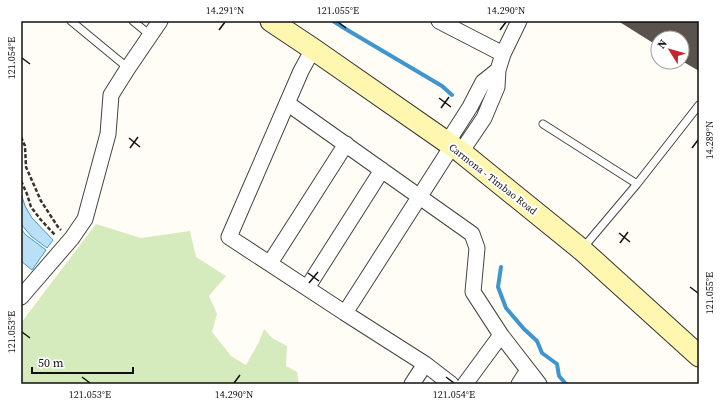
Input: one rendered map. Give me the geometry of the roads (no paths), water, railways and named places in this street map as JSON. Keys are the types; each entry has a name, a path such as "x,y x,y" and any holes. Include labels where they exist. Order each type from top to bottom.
{"main road":[{"name":"Carmona - Timbao Road","path":"271,21 453,147 582,250 698,353"}],"street":[{"path":"21,297 72,238 85,219 108,134 111,95 160,21"},
{"path":"345,313 419,196 453,147 484,118 497,87 498,70 503,54 519,21"},
{"path":"441,22 503,54"},
{"path":"313,49 301,71 229,237 425,364 451,384"},
{"path":"287,103 472,234 477,248 473,292 500,334 539,384"},
{"path":"270,263 346,144"},
{"path":"307,288 382,170"},
{"path":"465,384 500,334"},
{"path":"412,384 425,364"},
{"path":"519,384 528,370"}],"lane":[{"path":"71,21 128,68"},
{"path":"133,21 150,35"},
{"path":"582,250 637,184 699,105"},
{"path":"543,124 637,184"}],"water":[{"path":"21,193 25,206 32,218 53,240 47,248 31,236 21,224"},
{"path":"21,229 26,235 46,250 32,270 21,261"}],"waterway":[{"path":"333,21 442,86 452,95"},
{"path":"501,267 498,287 506,308 524,329 537,341 542,353 557,364 559,376 566,384"}]}
